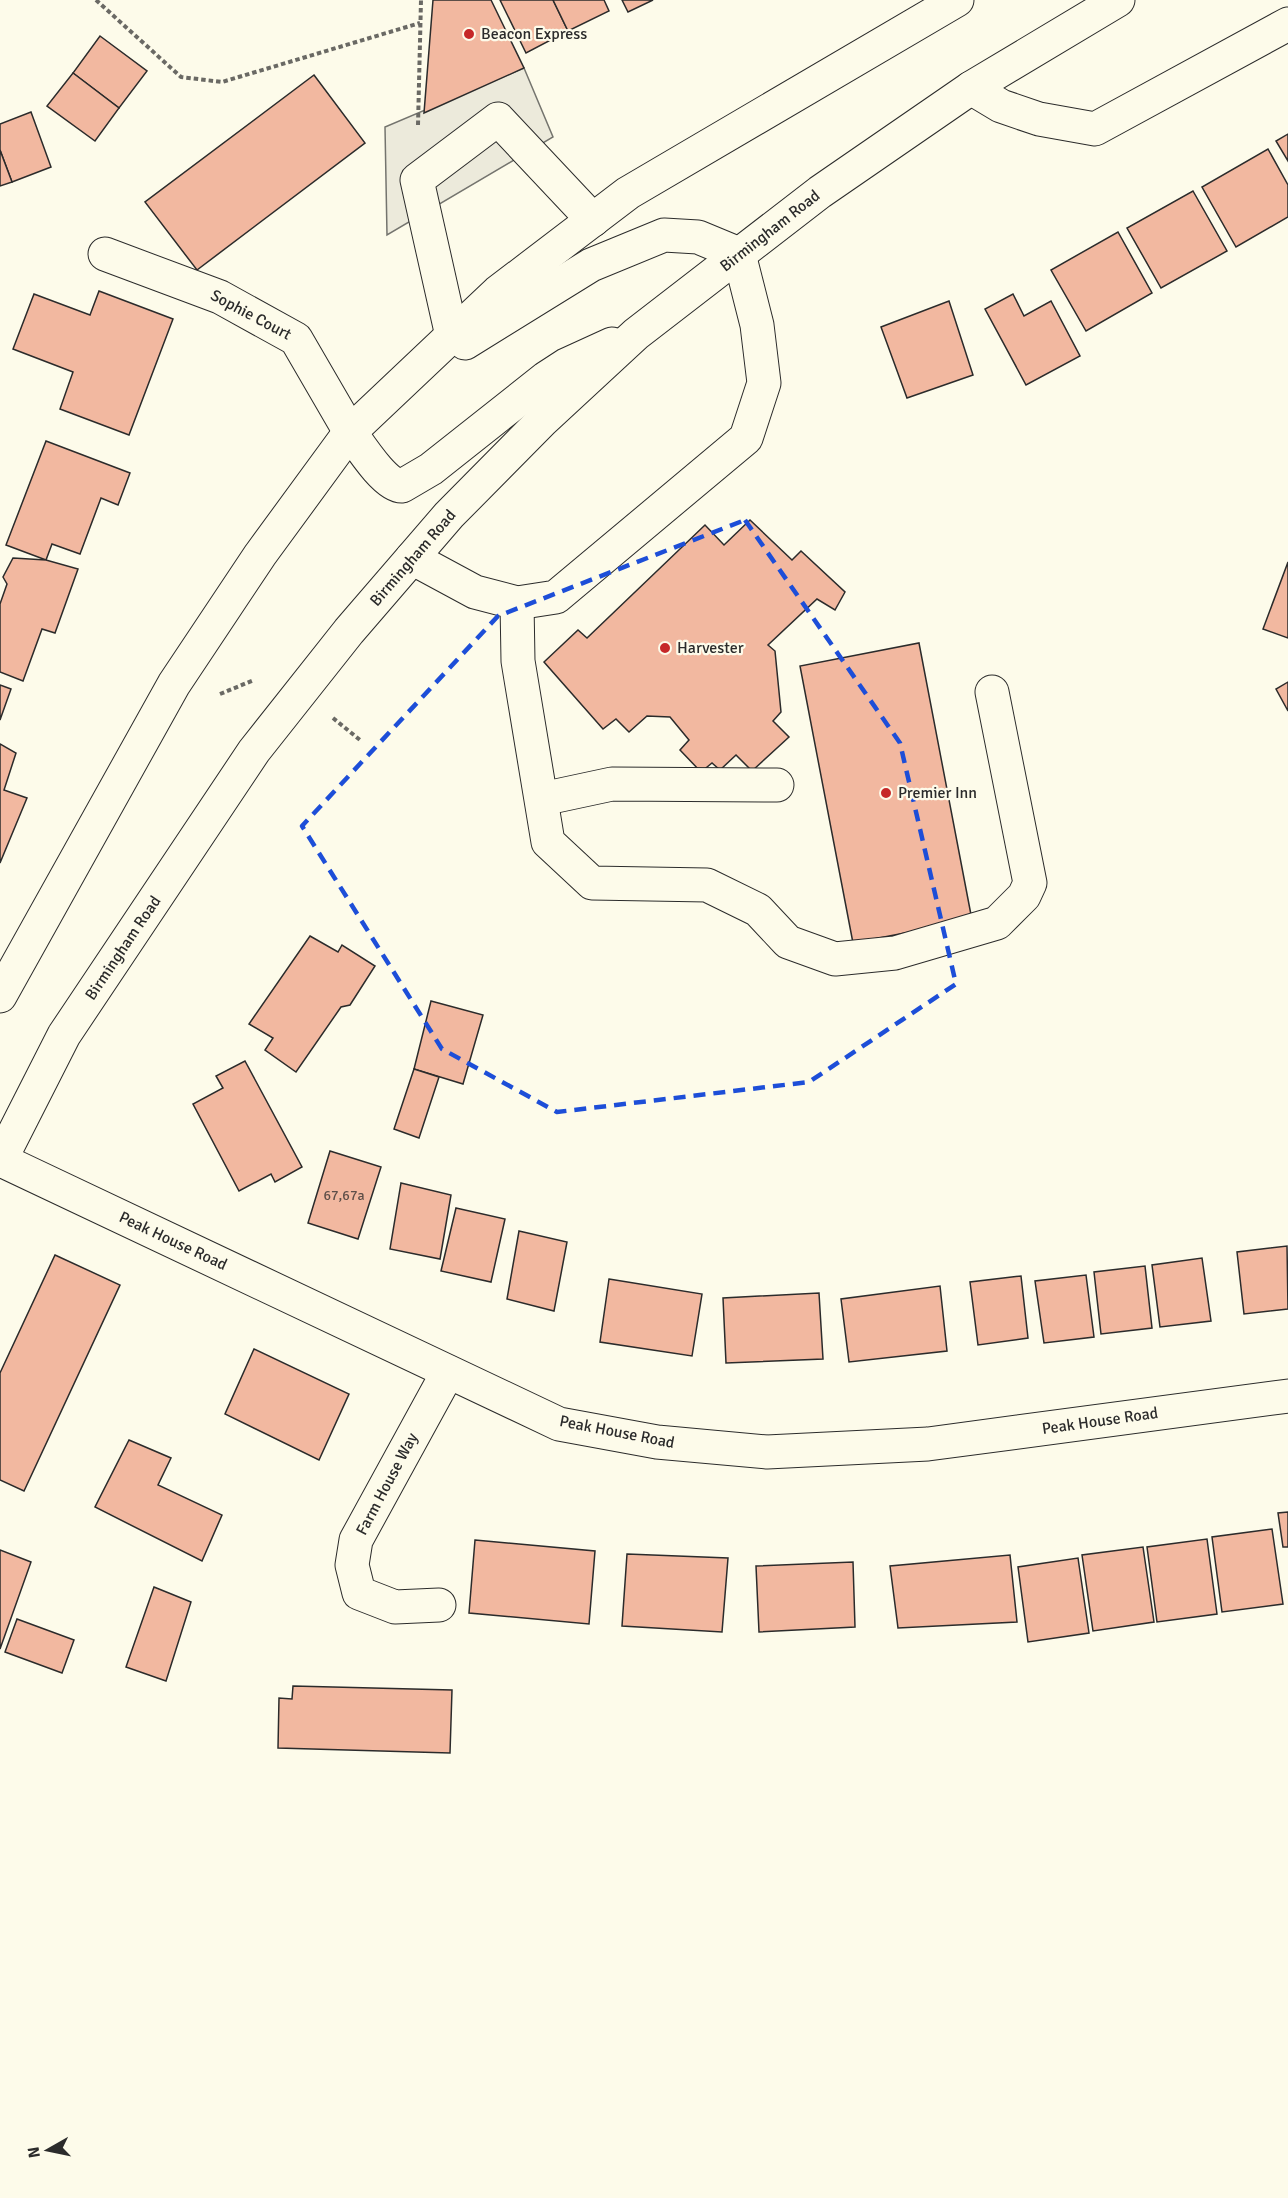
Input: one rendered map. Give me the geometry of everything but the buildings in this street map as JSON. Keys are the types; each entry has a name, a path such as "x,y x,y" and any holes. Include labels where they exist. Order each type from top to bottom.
{"main road":[{"path":"0,996 174,684 260,555 350,432 498,292 638,187 957,0"},
{"name":"Birmingham Road","path":"0,1161 64,1035 254,751 349,631 449,515 542,421 636,334 739,254 820,192 971,88 1118,0"},
{"path":"971,88 1000,106 1039,119 1095,129 1288,24"},
{"path":"452,336 417,180 498,119 593,220"},
{"path":"412,375 591,265 664,235 699,237 739,254 757,324 764,383 746,438 556,597 517,603 475,592 412,558"},
{"name":"Sophie Court","path":"105,254 220,297 296,339 350,432 385,477 397,486 402,486 431,469 546,378 588,354 636,334"},
{"path":"517,603 518,661 548,842 592,883 707,885 758,910 788,942 835,959 896,952 997,922 1024,896 1030,883 992,692"},
{"path":"542,799 612,784 777,785"},
{"name":"Peak House Road","path":"0,1161 560,1424 657,1442 767,1452 928,1444 1288,1396"},
{"name":"Farm House Way","path":"439,1605 395,1607 359,1593 352,1565 357,1540 448,1371"}],"path":[{"path":"96,0 181,78 222,82 420,23"}],"highlighted area":[{"path":"745,520 900,743 956,984 809,1082 557,1112 442,1049 302,826 498,616"}],"shaded area":[{"path":"524,68 553,137 387,235 385,127"}],"place":[{"name":"Beacon Express","path":"469,34"},
{"name":"Harvester","path":"665,648"},
{"name":"Premier Inn","path":"886,793"}]}
